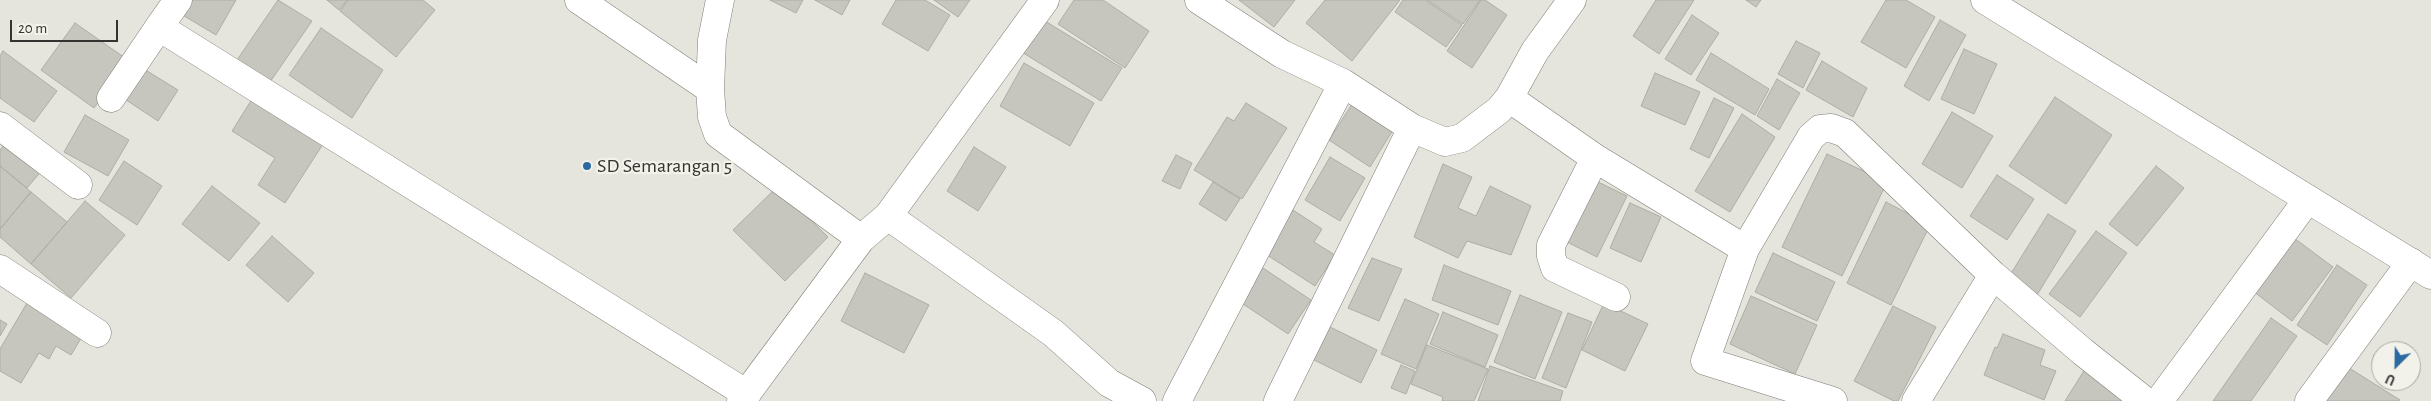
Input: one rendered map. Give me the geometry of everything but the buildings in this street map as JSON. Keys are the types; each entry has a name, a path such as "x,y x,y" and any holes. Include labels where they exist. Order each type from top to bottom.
{"street":[{"path":"111,98 178,0"},
{"path":"579,0 710,89"},
{"path":"720,0 712,40 710,89 712,117 718,134 861,239"},
{"path":"159,27 744,398 861,239 888,216 1045,0"},
{"path":"1199,0 1282,54 1342,83 1412,128 1445,142 1462,138 1499,110 1509,98 1535,51 1572,0"},
{"path":"1984,0 2421,268 2309,401"},
{"path":"1177,401 1342,83"},
{"path":"1509,98 1595,158 1745,249"},
{"path":"0,126 78,185"},
{"path":"1278,401 1412,128"},
{"path":"1833,401 1705,360 1745,249 1811,137 1820,129 1831,128 1845,133 1993,275 2083,352 2145,401"},
{"path":"1595,158 1551,245 1551,256 1555,268 1616,297"},
{"path":"2159,401 2308,199"},
{"path":"888,216 1053,333 1109,383 1142,401"},
{"path":"0,269 97,333"},
{"path":"1916,401 1993,275"}],"place":[{"name":"SD Semarangan 5","path":"587,166"}]}
